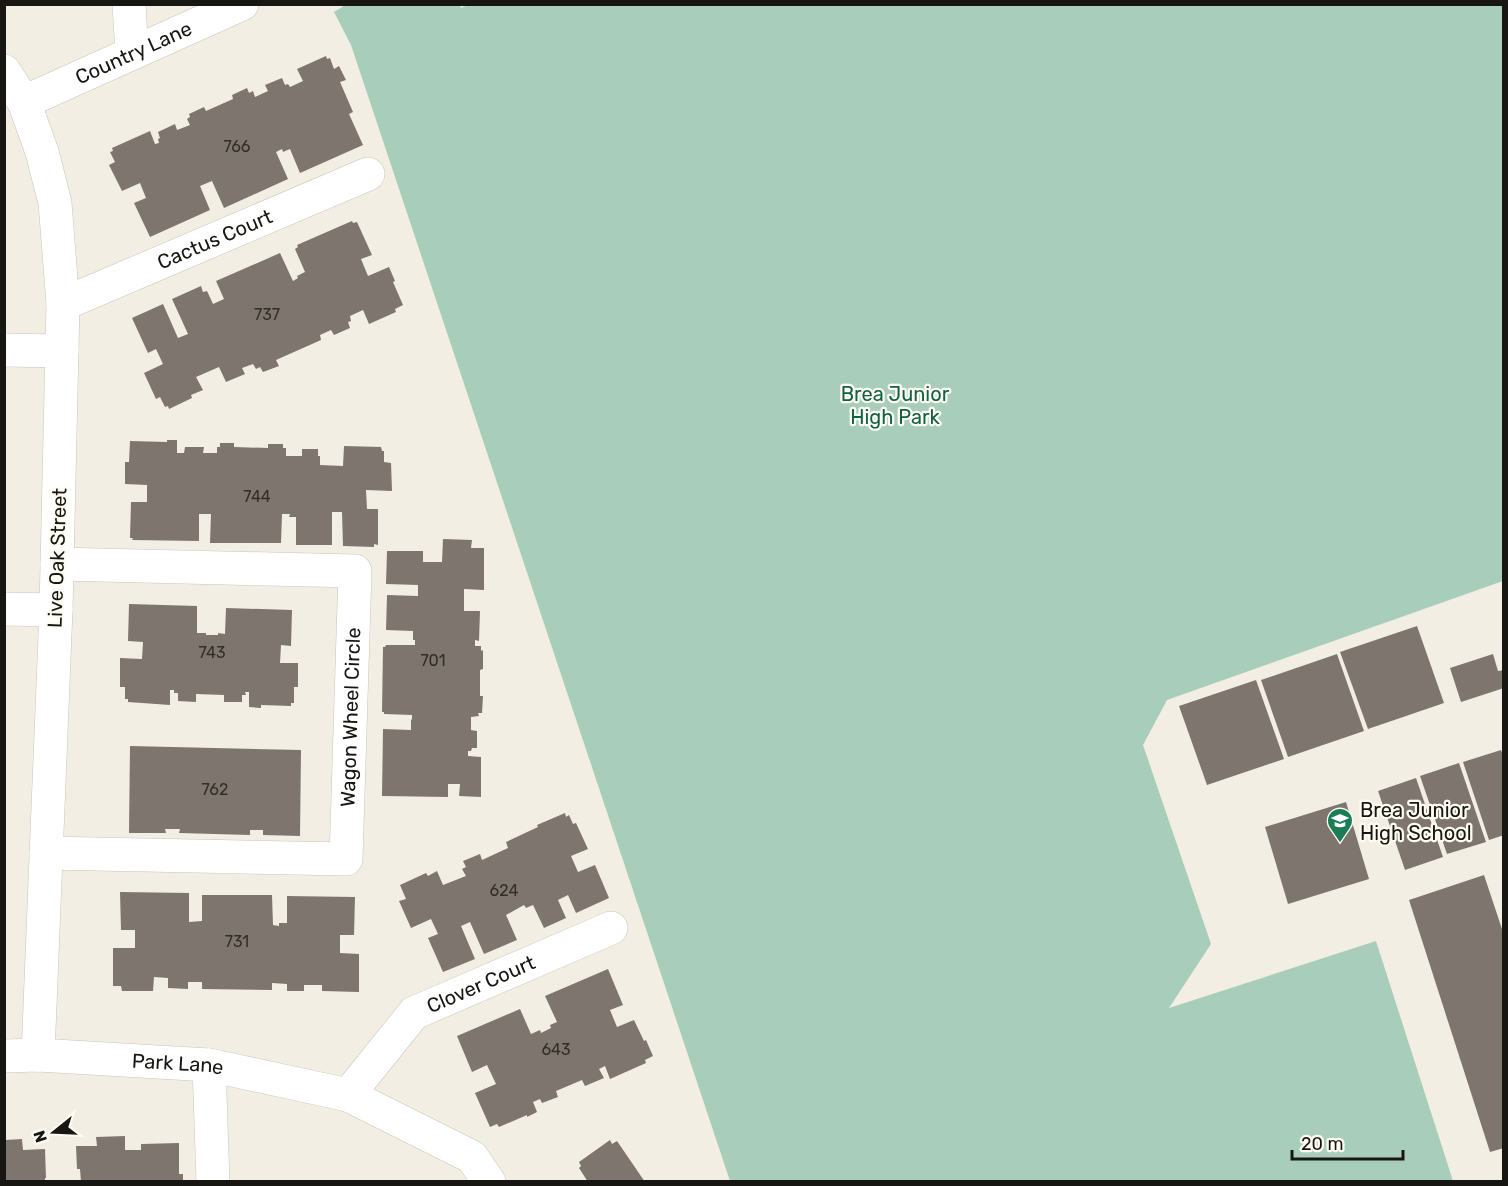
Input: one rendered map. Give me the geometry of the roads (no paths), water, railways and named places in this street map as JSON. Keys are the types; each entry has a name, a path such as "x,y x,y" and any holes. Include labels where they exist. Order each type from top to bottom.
{"street":[{"path":"129,4 132,53"},
{"name":"Country Lane","path":"24,102 242,4"},
{"name":"Live Oak Street","path":"4,71 24,102 42,152 55,203 63,304 56,610 38,1055"},
{"name":"Cactus Court","path":"63,304 368,174"},
{"path":"4,350 62,351"},
{"name":"Wagon Wheel Circle","path":"46,853 346,859 355,571 57,564"},
{"path":"4,609 56,610"},
{"name":"Clover Court","path":"348,1095 414,1013 611,928"},
{"name":"Park Lane","path":"4,1056 38,1055 209,1065 348,1095 472,1157 489,1182"},
{"path":"209,1065 213,1182"}],"place":[{"name":"Brea Junior High School","path":"1340,844"}],"park label":[{"name":"Brea Junior High Park","path":"895,406"}]}
